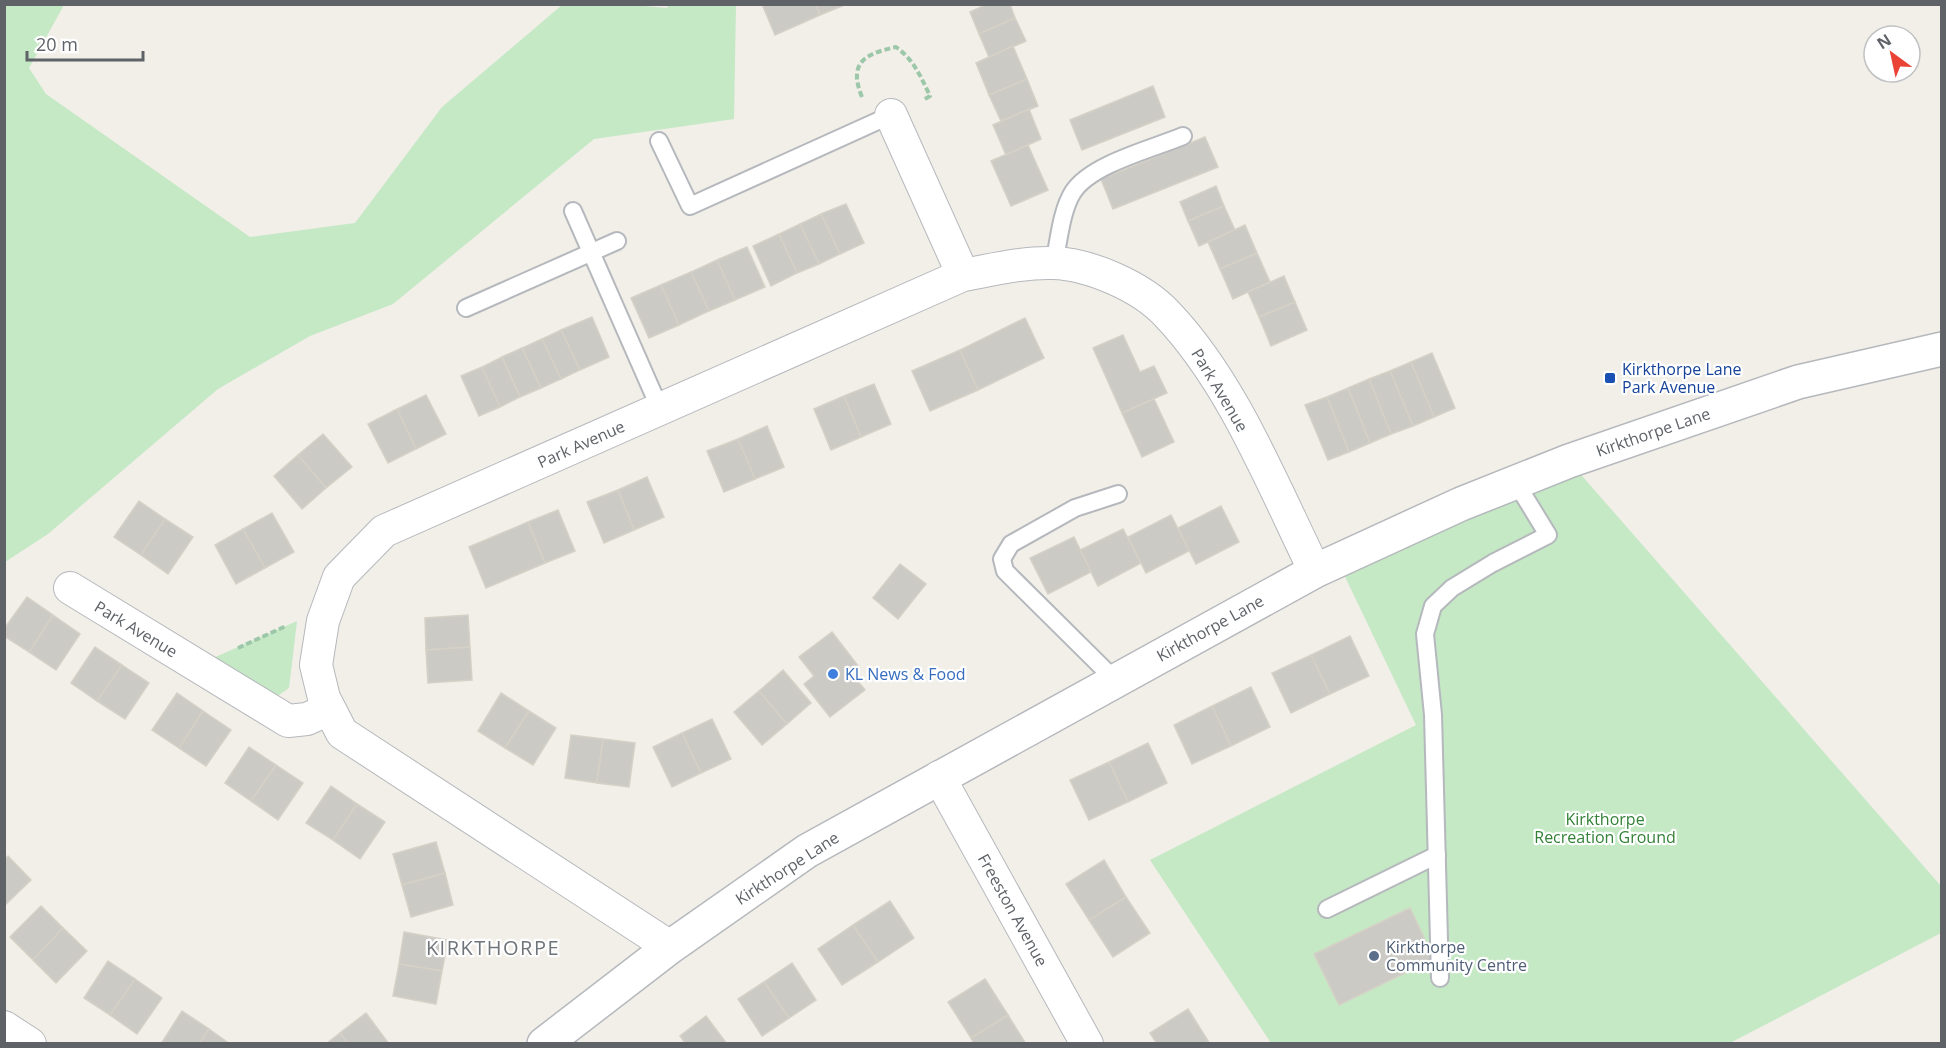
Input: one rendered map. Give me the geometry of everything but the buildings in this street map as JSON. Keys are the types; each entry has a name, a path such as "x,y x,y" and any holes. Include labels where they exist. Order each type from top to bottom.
{"street":[{"path":"891,115 963,275"},
{"name":"Park Avenue","path":"670,947 342,733 329,709 316,665 322,621 339,577 384,531 963,275 1009,266 1054,263 1097,271 1128,286 1166,312 1200,353 1239,418 1315,571"},
{"name":"Kirkthorpe Lane","path":"544,1044 670,947 807,851 1315,571 1515,481 1798,382 1941,349"},
{"name":"Park Avenue","path":"70,588 288,721 307,719 329,709"},
{"name":"Freeston Avenue","path":"939,777 1087,1044"},
{"path":"4,1028 30,1044"}],"lane":[{"path":"659,141 690,206 891,115"},
{"path":"1054,263 1064,215 1073,192 1090,174 1183,136"},
{"path":"573,211 660,409"},
{"path":"466,308 617,241"},
{"path":"1440,978 1433,715 1425,634 1433,606 1452,588 1492,562 1548,536 1515,481"},
{"path":"1115,680 1005,571 1002,559 1011,544 1075,508 1118,494"},
{"path":"1327,909 1437,855"}],"path":[{"path":"201,668 211,659 328,607"}],"green space":[{"path":"669,4 736,5 734,119 594,139 393,304 310,336 218,389 48,534 5,562 5,5 64,5 29,68 46,94 250,237 355,223 442,107 562,5 633,5 667,8"},
{"name":"Kirkthorpe Recreation Ground","path":"1569,461 1941,886 1941,933 1730,1043 1271,1043 1150,860 1416,725 1337,560"},
{"path":"297,621 289,688 279,695 269,694 211,659"}],"place":[{"name":"Kirkthorpe Lane Park Avenue","path":"1610,378"},
{"name":"KL News & Food","path":"833,674"},
{"name":"Kirkthorpe Community Centre","path":"1374,956"}],"district":[{"name":"KIRKTHORPE","path":"493,947"}]}
